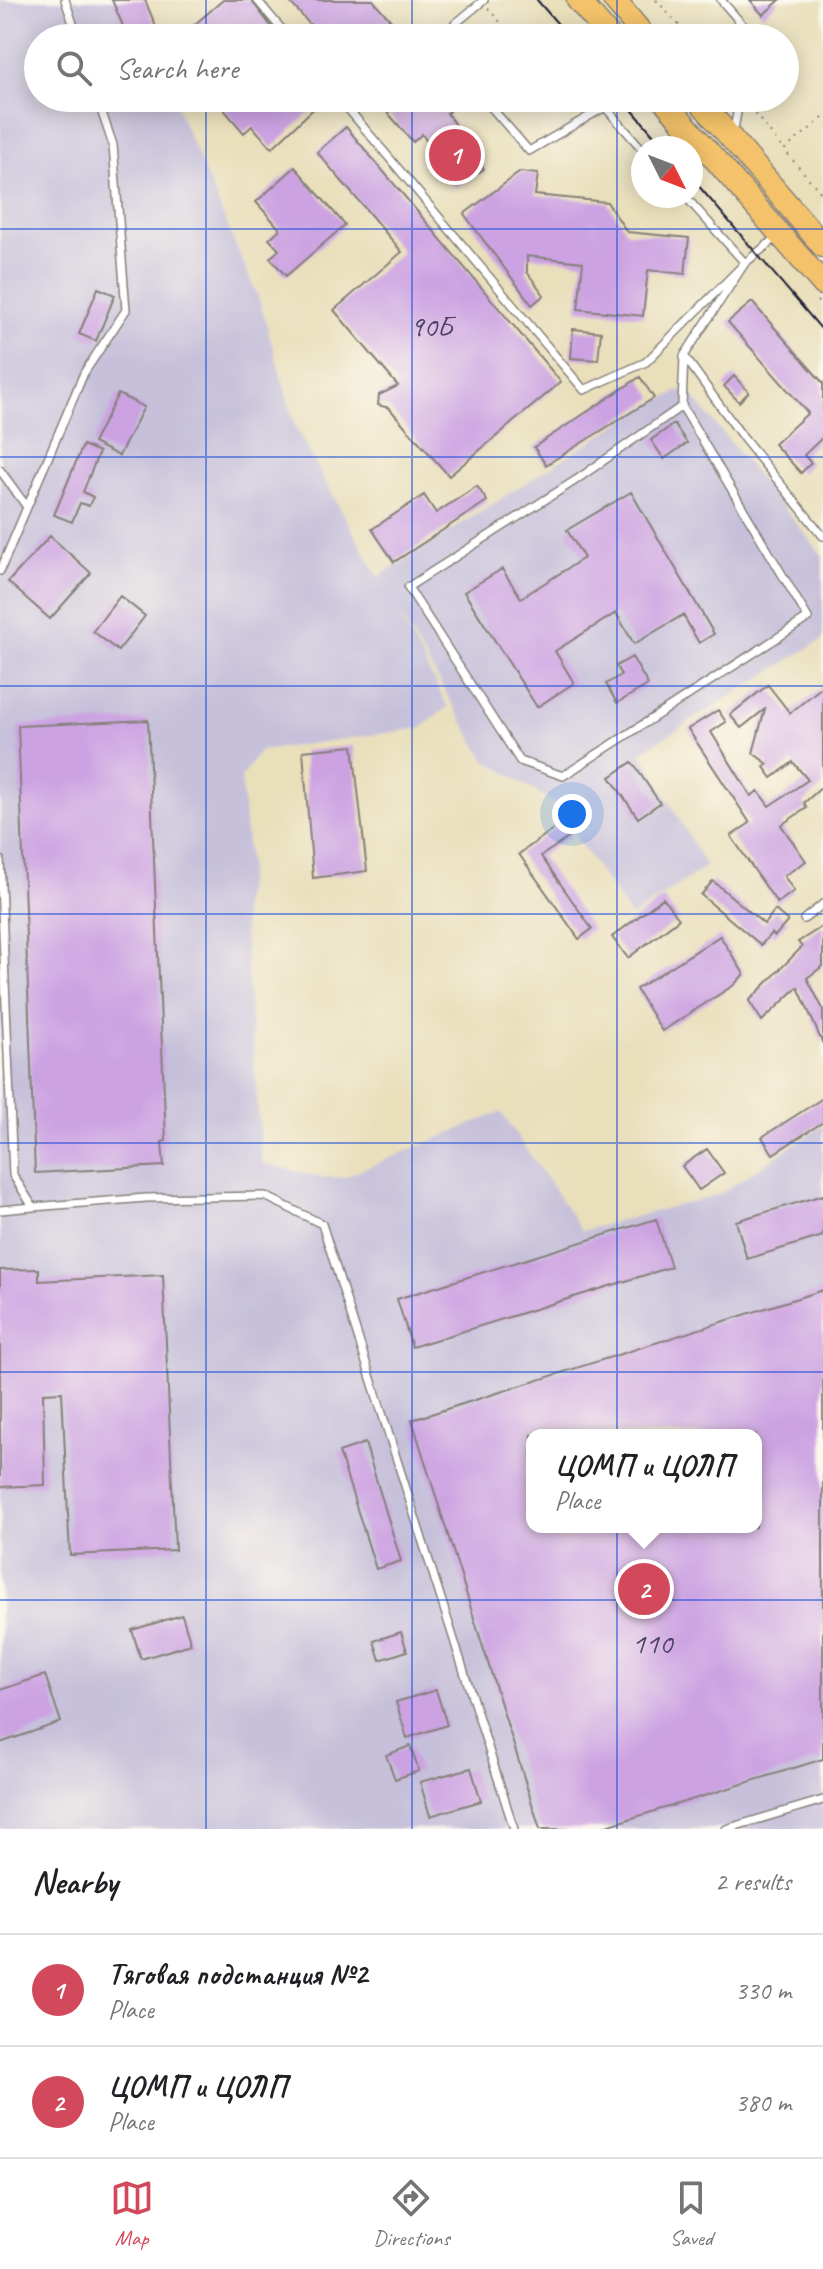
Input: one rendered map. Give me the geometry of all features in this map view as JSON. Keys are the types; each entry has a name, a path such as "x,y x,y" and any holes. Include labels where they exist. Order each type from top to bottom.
{"main road":[{"path":"578,0 599,24"},
{"path":"614,0 634,24"},
{"path":"674,112 823,284"},
{"path":"709,112 823,246"},
{"path":"780,235 800,218"}],"lane":[{"path":"65,0 73,24"},
{"path":"257,0 277,24"},
{"path":"721,0 742,24"},
{"path":"455,24 483,1"},
{"path":"0,571 84,373 126,310 113,145 102,112"},
{"path":"351,112 584,390 646,362 745,263 780,235"},
{"path":"495,112 529,151 596,112"},
{"path":"609,112 631,136"},
{"path":"732,140 737,112"},
{"path":"696,208 745,263"},
{"path":"682,406 576,480 408,587 520,761 563,776 808,618 682,406 684,356 745,263"},
{"path":"684,356 744,439 823,536"},
{"path":"0,470 27,507"},
{"path":"0,859 13,1175 33,1207"},
{"path":"804,919 823,904"},
{"path":"0,1210 146,1198 265,1196 322,1224 514,1829"},
{"path":"726,1829 823,1800"}],"path":[{"path":"656,0 678,24"},
{"path":"483,1 502,24"},
{"path":"753,112 823,195"},
{"path":"784,150 823,118"}],"shaded area":[{"path":"0,0 130,0 141,24 24,24 24,112 179,112 260,302 296,428 378,577 647,406 686,388 823,556 823,639 641,752 706,866 631,917 551,801 485,759 395,607 448,707 421,728 260,751 241,777 249,868 242,907 262,1163 324,1178 344,1177 501,1112 582,1231 720,1194 823,1125 823,1829 0,1829"}],"building":[{"path":"112,0 145,0 155,24 122,24"},
{"path":"223,0 251,0 269,24 195,24"},
{"path":"288,0 373,0 394,24 309,24"},
{"path":"750,0 780,0 763,15"},
{"path":"226,112 310,112 272,148 252,126 244,133"},
{"path":"387,112 448,112 484,169 456,187 422,134 413,142"},
{"path":"346,127 561,382 449,476 389,408 378,405 379,395 398,386 334,310 402,252 317,152"},
{"path":"295,167 345,225 286,276 270,258 279,250 269,239 280,229 256,202"},
{"path":"520,172 538,174 535,195 607,202 627,232 689,238 685,274 648,270 643,316 578,309 583,262 527,256 527,272 544,295 532,305 464,214"},
{"path":"98,288 115,295 96,341 79,334"},
{"path":"752,302 823,383 823,437 804,455 811,463 801,473 774,444 808,413 728,322"},
{"path":"573,329 601,332 598,360 571,358"},
{"path":"734,376 749,392 739,402 724,386"},
{"path":"640,377 654,398 546,465 534,447"},
{"path":"118,394 144,407 119,456 93,443"},
{"path":"674,424 687,443 664,459 651,440"},
{"path":"83,445 99,452 83,492 93,497 89,506 80,503 72,522 54,515"},
{"path":"477,486 487,501 394,562 372,529 424,495 436,513"},
{"path":"631,492 714,634 699,643 683,615 634,644 616,613 555,651 574,683 537,707 464,592 502,569 521,598 584,558 567,530"},
{"path":"50,536 91,573 50,619 8,582"},
{"path":"120,596 145,616 118,651 93,631"},
{"path":"632,657 648,685 617,703 606,684 621,675 616,666"},
{"path":"768,685 790,713 823,686 823,786 804,803 807,808 781,825 806,861 784,876 794,891 777,903 731,836 750,823 688,729 718,710 726,722 711,732 751,796 758,791 769,806 808,780 793,762 772,778 764,767 768,764 753,753 765,709 741,728 730,715"},
{"path":"148,720 166,1141 162,1142 164,1166 35,1173 18,726"},
{"path":"353,746 367,871 313,878 303,751"},
{"path":"632,762 660,803 638,818 610,777"},
{"path":"562,823 571,836 541,856 592,929 579,939 519,854"},
{"path":"713,881 764,924 775,910 788,921 775,936 771,933 761,945 701,895"},
{"path":"663,898 679,919 628,958 612,937"},
{"path":"823,926 823,966 807,978 823,1009 823,1044 798,987 762,1021 749,1001 802,947 798,942"},
{"path":"720,936 744,974 734,985 662,1031 636,989"},
{"path":"823,1098 823,1122 773,1154 762,1137"},
{"path":"707,1149 724,1173 699,1190 682,1166"},
{"path":"823,1195 823,1236 747,1259 736,1221"},
{"path":"656,1219 671,1267 412,1347 397,1299"},
{"path":"39,1269 39,1281 163,1275 175,1550 70,1555 62,1392 43,1393 45,1485 0,1487 0,1270"},
{"path":"823,1290 823,1759 597,1829 540,1829 412,1420"},
{"path":"365,1443 401,1561 376,1569 339,1452"},
{"path":"182,1615 191,1644 141,1659 132,1630"},
{"path":"401,1632 407,1651 380,1660 374,1641"},
{"path":"45,1675 61,1722 0,1743 0,1690"},
{"path":"436,1690 447,1725 407,1738 396,1702"},
{"path":"410,1746 419,1771 395,1779 386,1755"},
{"path":"471,1768 481,1801 430,1816 420,1782"}],"tram line":[{"path":"537,0 558,24"},
{"path":"634,112 655,136"},
{"path":"703,191 823,331"}],"place":[{"name":"Тяговая подстанция №2","path":"455,155"},
{"name":"ЦОМП и ЦОЛП","path":"644,1589"}]}
